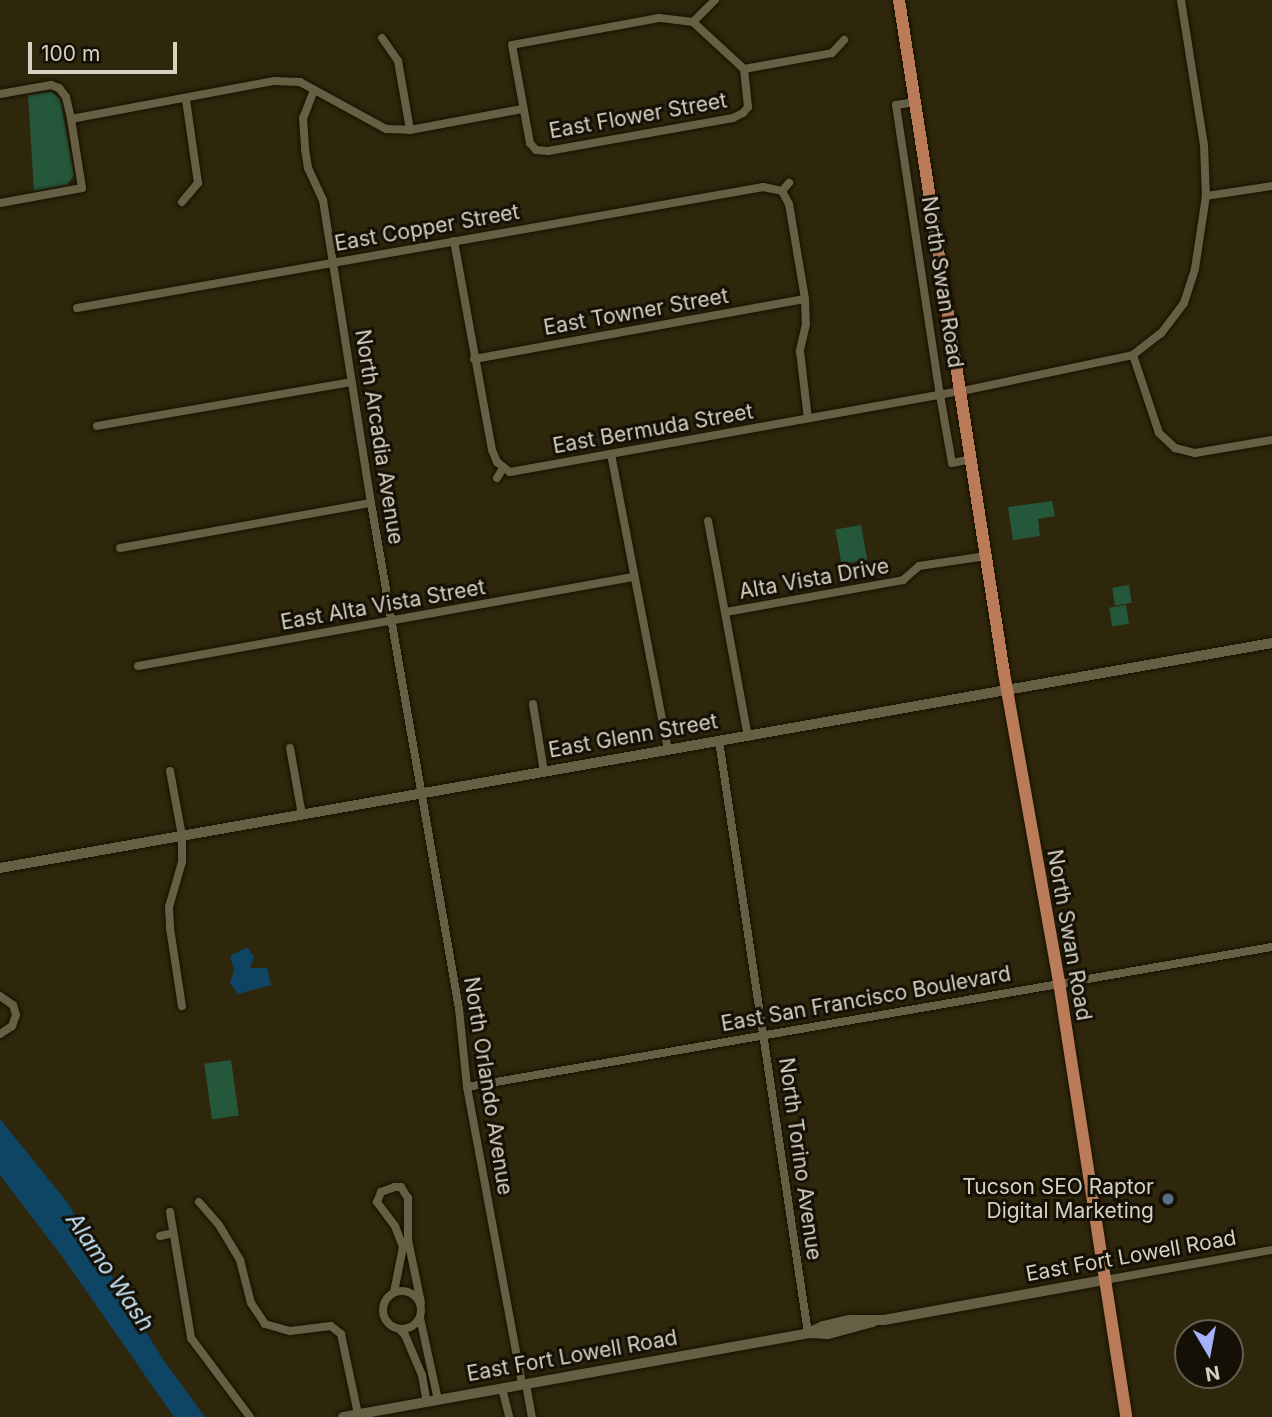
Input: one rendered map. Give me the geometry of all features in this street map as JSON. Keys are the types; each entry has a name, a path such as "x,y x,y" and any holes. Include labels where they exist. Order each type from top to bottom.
{"main road":[{"name":"North Swan Road","path":"899,0 1007,690 1059,982 1126,1417"}],"street":[{"path":"694,22 715,0"},
{"path":"1181,0 1204,145 1206,197 1195,269 1184,303 1161,333 1133,355 1159,433 1175,448 1195,453 1272,439"},
{"path":"71,119 186,100 274,81 300,82 386,129 410,130 522,109 512,45 659,18 694,22 744,69 832,53 844,40"},
{"path":"382,38 398,61 410,130"},
{"name":"East Flower Street","path":"522,109 530,143 540,151 733,118 748,107 744,69"},
{"path":"0,94 51,85 60,88 66,97 71,119 82,188 0,203"},
{"name":"North Arcadia Avenue","path":"314,90 303,118 304,149 308,168 323,200 371,503 423,793"},
{"path":"183,202 198,183 186,100"},
{"name":"North Swan Road","path":"915,102 896,105 940,395 952,463 972,459"},
{"path":"789,183 782,191 789,204 805,299 806,324 800,351 808,419"},
{"path":"1206,197 1272,186"},
{"name":"East Copper Street","path":"77,308 763,187 782,191"},
{"path":"454,241 492,450 503,468 496,478"},
{"name":"East Towner Street","path":"474,359 805,299"},
{"name":"East Bermuda Street","path":"503,468 519,471 962,391 1133,355"},
{"path":"97,426 351,382"},
{"path":"611,454 668,750"},
{"path":"120,548 371,503"},
{"path":"708,521 748,736"},
{"name":"Alta Vista Drive","path":"726,612 903,580 919,566 986,556"},
{"name":"East Alta Vista Street","path":"138,666 633,577"},
{"name":"East Glenn Street","path":"0,869 1272,643"},
{"path":"533,704 544,772"},
{"name":"North Torino Avenue","path":"719,741 808,1333"},
{"path":"290,748 302,815"},
{"path":"170,772 182,836 182,862 169,907 182,1006"},
{"name":"North Orlando Avenue","path":"423,793 459,1009 467,1087 532,1417"},
{"name":"East San Francisco Boulevard","path":"467,1087 1272,947"},
{"path":"0,996 13,1005 16,1015 12,1026 0,1034"},
{"path":"427,1402 422,1375 405,1335 388,1323 383,1311 386,1299 394,1292 402,1247 395,1226 377,1202 381,1192 401,1187 408,1198 408,1240 421,1303 420,1318 438,1400"},
{"path":"199,1202 219,1225 240,1260 251,1303 265,1324 290,1331 331,1326 341,1334 358,1414"},
{"path":"170,1212 191,1338 250,1417"},
{"path":"159,1236 173,1233"},
{"name":"East Fort Lowell Road","path":"343,1417 808,1333 822,1326 850,1320 873,1322 1272,1250"},
{"path":"394,1292 410,1292 421,1303"},
{"path":"399,1329 412,1326 420,1318"},
{"path":"502,1388 509,1417"}],"green space":[{"path":"52,92 60,99 74,175 67,185 34,191 28,95"},
{"path":"1052,501 1055,516 1038,519 1040,536 1013,540 1008,507"},
{"path":"861,525 867,559 841,564 835,530"},
{"path":"1129,585 1132,603 1115,605 1112,588"},
{"path":"1126,605 1129,624 1112,626 1109,608"},
{"path":"231,1060 239,1115 212,1119 204,1064"}],"water":[{"path":"247,947 254,957 250,968 267,968 271,985 238,994 230,983 234,970 230,956"},
{"name":"Alamo Wash","path":"0,1119 67,1202 162,1358 205,1417 174,1417 64,1259 0,1175"}],"place":[{"name":"Tucson SEO Raptor Digital Marketing","path":"1168,1199"}]}
